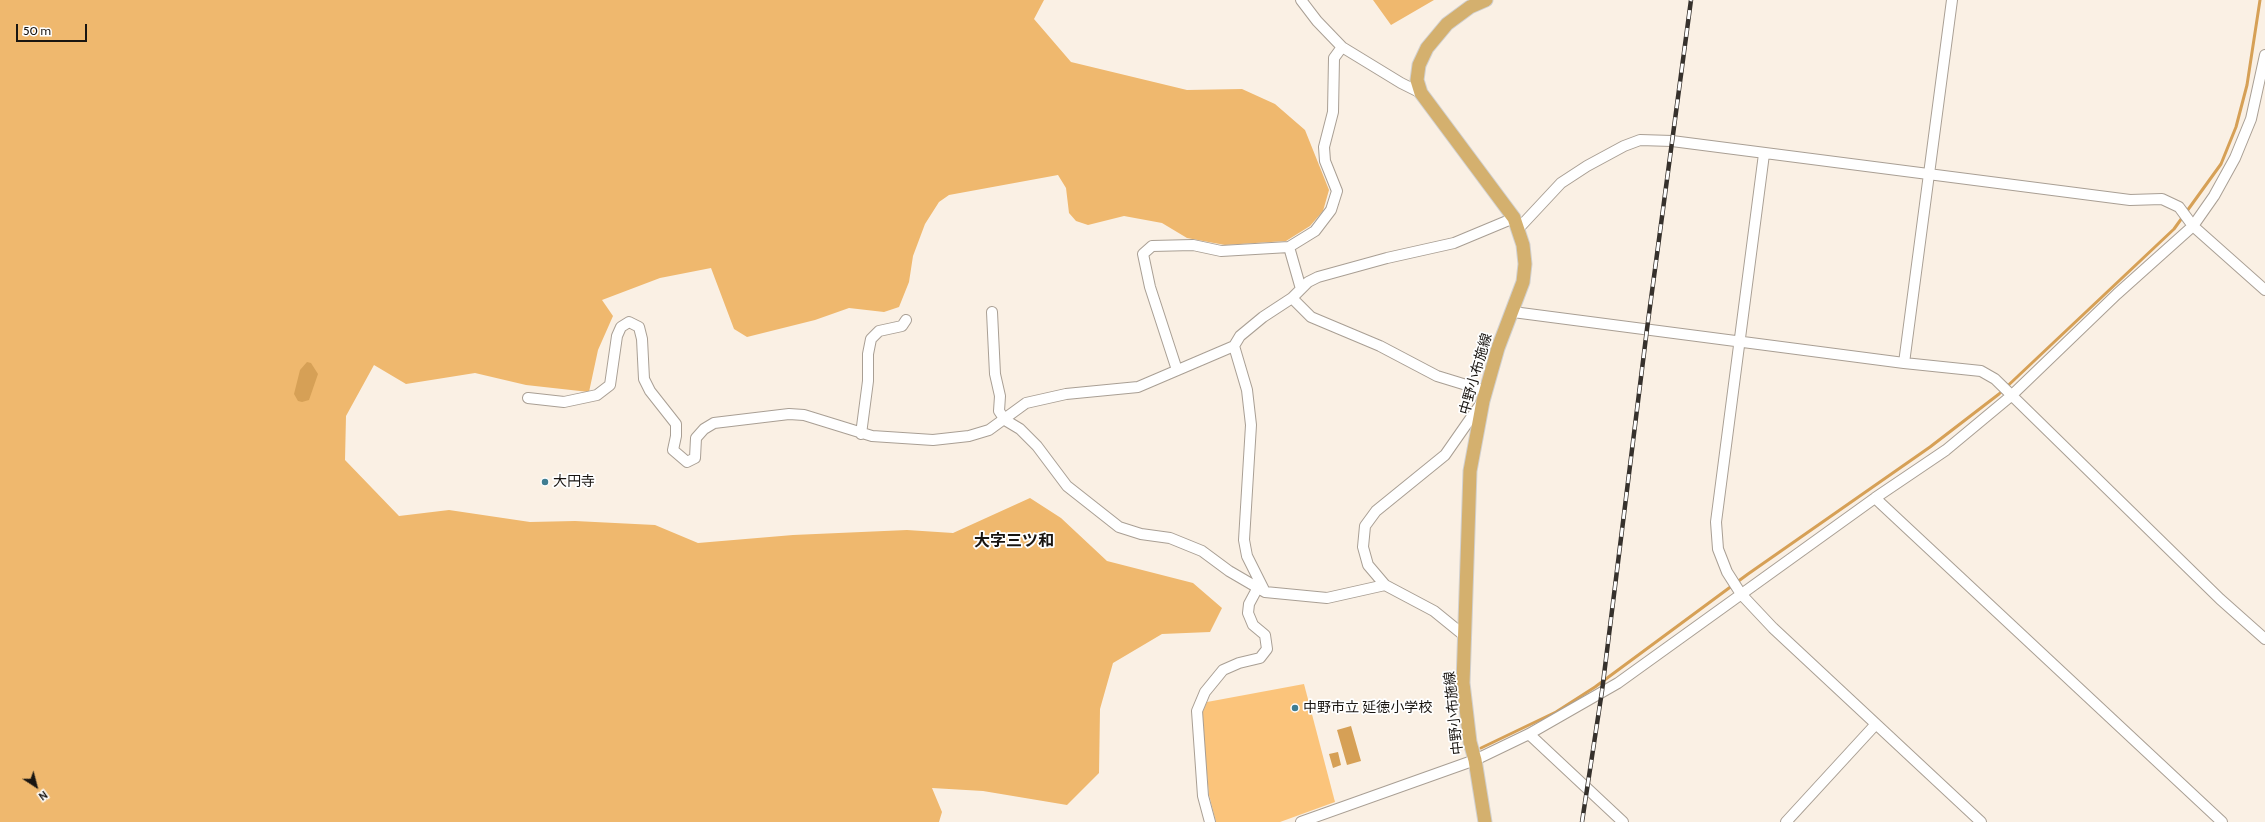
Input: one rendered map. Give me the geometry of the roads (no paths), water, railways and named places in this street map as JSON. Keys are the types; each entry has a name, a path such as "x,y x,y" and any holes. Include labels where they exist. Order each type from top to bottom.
{"main road":[{"name":"中野小布施線","path":"1485,822 1475,760 1470,742 1463,683 1466,637 1470,471 1485,396 1498,348 1513,312 1523,282 1525,264 1516,223 1421,93 1417,80 1419,65 1427,48 1447,24 1470,7 1486,0"}],"street":[{"path":"1301,0 1317,21 1342,47 1401,83 1421,93"},
{"path":"1904,363 1952,0"},
{"path":"1176,370 1150,287 1143,254 1152,246 1193,245 1220,251 1289,247 1315,231 1331,210 1337,191 1325,161 1324,147 1333,112 1334,58 1342,47"},
{"path":"1301,822 1475,760 1529,734 1618,683 1875,498 1946,450 2011,396 2117,294 2193,226 2214,196 2235,158 2251,119 2265,55"},
{"path":"528,398 564,402 597,395 610,385 617,336 621,327 629,322 639,327 644,379 650,392 676,424 676,436 673,450 686,462 695,458 696,438 704,429 714,423 789,414 804,415 861,434 933,440 969,436 990,430 1026,403 1046,397 1138,387 1234,346 1240,336 1263,317 1292,298 1301,289 1318,277 1387,258 1454,243 1516,223 1561,183 1587,166 1624,146 1640,140 1694,143 1764,154 2130,200 2162,199 2179,207 2193,226 2265,290"},
{"path":"1764,154 1738,341 1716,522 1718,549 1727,572 1741,594 1773,628 1981,822"},
{"path":"1289,247 1301,289"},
{"path":"1292,298 1311,317 1380,346 1437,376 1485,396 1445,455 1376,511 1365,526 1363,547 1368,565 1385,585 1434,611 1466,637"},
{"path":"992,312 995,374 1000,396 999,411 1005,420 1020,430 1037,446 1067,486 1118,527 1141,534 1170,538 1202,552 1261,590 1327,598 1385,585"},
{"path":"1513,312 1904,363 1981,371 1995,379 2220,599 2265,639"},
{"path":"861,434 868,381 868,354 871,338 879,331 902,326 906,320"},
{"path":"1234,346 1247,390 1251,425 1244,540 1247,556 1261,590"},
{"path":"1875,498 2222,822"},
{"path":"1210,822 1203,796 1197,711 1205,692 1223,670 1239,663 1260,658 1267,649 1265,636 1253,625 1248,613 1249,604 1261,590"},
{"path":"1786,822 1876,724"},
{"path":"1529,734 1623,822"}],"waterway":[{"path":"1481,748 1556,712 1595,687 1748,574 1930,447 1999,394 2174,229 2221,164 2236,127 2247,85 2260,0"}],"railway":[{"path":"1582,822 1602,691 1647,329 1691,0"}],"place":[{"name":"大円寺","path":"545,482"},
{"name":"中野市立 延徳小学校","path":"1295,708"}],"district":[{"name":"大字三ツ和","path":"1014,541"}]}
